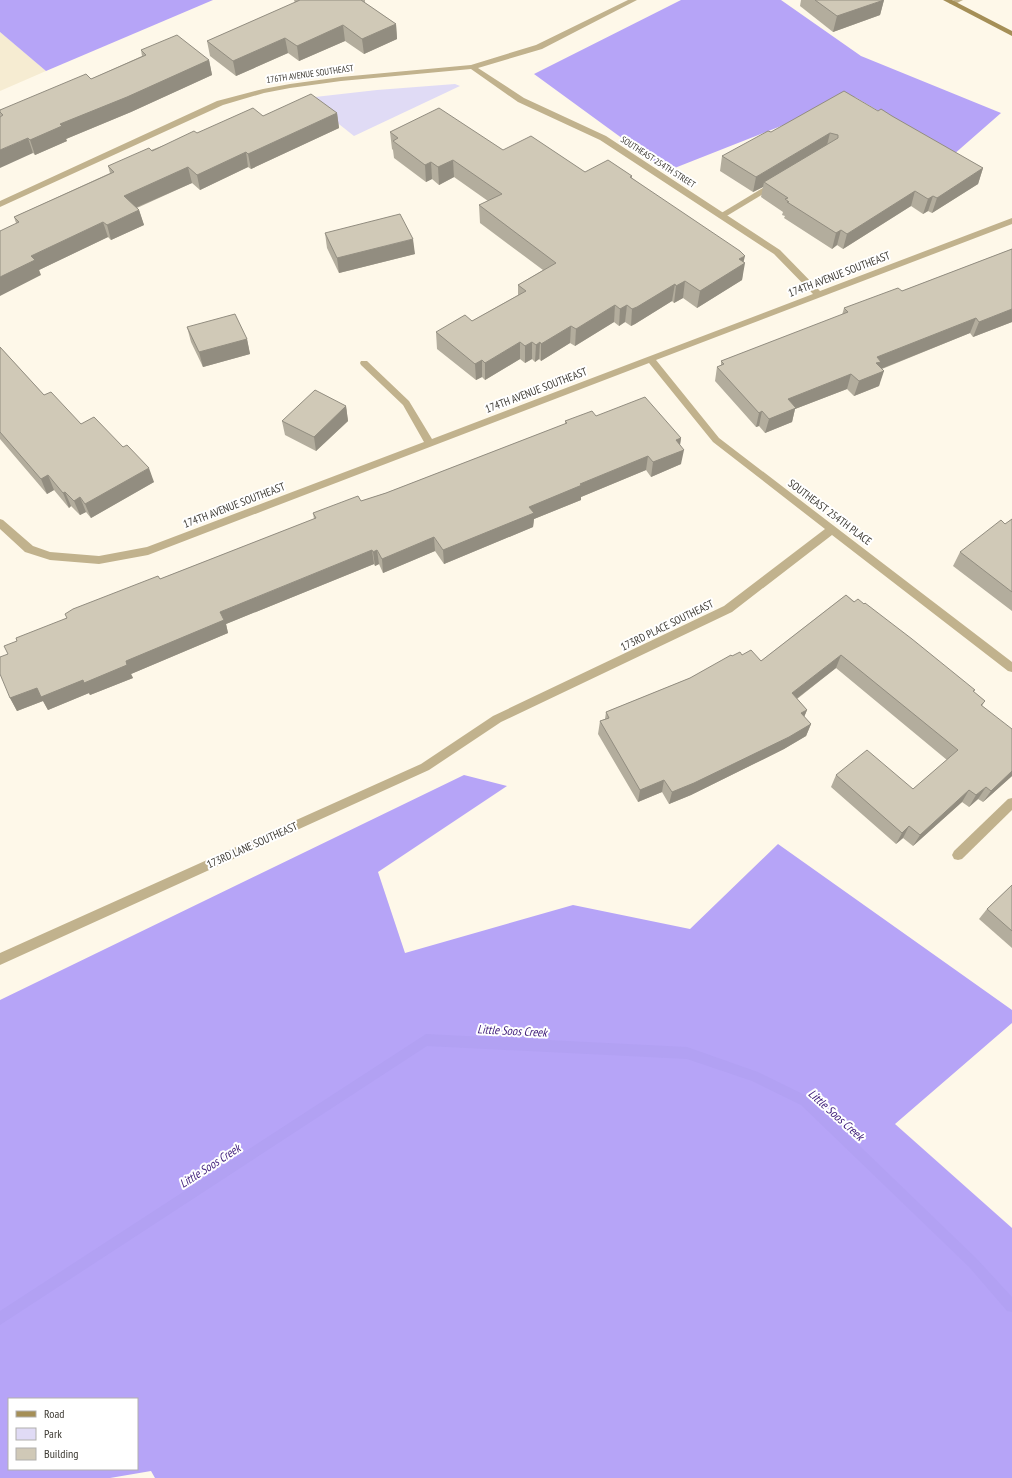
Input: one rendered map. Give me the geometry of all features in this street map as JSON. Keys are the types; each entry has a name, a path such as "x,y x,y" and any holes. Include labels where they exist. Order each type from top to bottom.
{"main road":[{"path":"953,1 1012,34"}],"street":[{"name":"176TH AVENUE SOUTHEAST","path":"0,204 220,103 263,91 341,79 472,67 539,47 633,0"},
{"name":"SOUTHEAST 254TH STREET","path":"472,67 521,100 603,138 722,215 777,252 819,295"},
{"path":"722,215 783,180"},
{"name":"174TH AVENUE SOUTHEAST","path":"0,523 29,549 50,556 100,560 148,551 1012,221"},
{"name":"SOUTHEAST 254TH PLACE","path":"650,359 716,440 1012,668"},
{"path":"364,363 406,403 430,443"},
{"name":"173RD PLACE SOUTHEAST","path":"497,719 728,609 832,529"},
{"name":"173RD LANE SOUTHEAST","path":"0,959 425,767 497,719"},
{"path":"958,855 1012,803"}],"shaded area":[{"path":"0,0 213,0 46,71 0,32"},
{"path":"681,0 781,0 861,56 1001,113 953,155 855,97 667,171 534,74"},
{"path":"0,32 46,71 0,91"},
{"path":"464,775 507,786 378,872 405,953 573,905 690,929 778,844 1012,1010 1012,1023 895,1124 1012,1228 1012,1478 155,1478 151,1471 110,1478 0,1478 0,1000"}],"green space":[{"path":"455,84 460,86 354,136 306,98 377,90"}],"building":[{"path":"300,0 361,0 396,24 362,39 343,25 297,46 285,38 233,61 207,41"},
{"path":"815,0 884,0 837,16"},
{"path":"177,35 209,60 127,97 60,124 62,126 30,140 28,138 0,150 0,117 3,115 0,110 86,74 91,79 146,55 141,50"},
{"path":"844,91 878,111 881,109 983,168 937,198 933,196 928,199 915,191 847,234 841,230 836,233 787,202 789,202 785,199 788,198 764,182 838,138 838,135 830,133 756,177 722,156 768,131 771,132"},
{"path":"311,94 337,113 248,154 246,152 197,175 188,167 124,196 139,210 107,225 103,222 31,256 35,260 0,277 0,231 19,222 14,217 114,172 108,166 149,148 152,151 194,131 197,133 253,108 263,116"},
{"path":"439,108 503,150 531,136 585,172 608,160 632,176 630,177 740,251 745,256 739,259 745,263 700,291 685,281 676,286 675,284 632,309 627,305 620,309 615,305 576,329 571,326 541,344 540,342 536,345 532,342 525,346 520,342 485,363 482,360 475,364 436,332 465,315 472,321 526,291 518,285 556,263 479,205 502,194 453,160 438,167 431,162 425,165 393,141 398,138 390,132"},
{"path":"400,214 413,239 337,258 325,233"},
{"path":"1012,249 1012,309 979,322 976,318 877,357 881,362 876,363 884,371 859,381 851,374 788,399 796,408 769,419 762,411 759,413 717,367 724,364 721,361 848,312 844,308 898,288 902,291"},
{"path":"235,314 247,339 199,352 187,327"},
{"path":"0,347 44,395 51,392 81,424 94,417 123,447 127,445 149,468 85,504 80,497 74,501 65,492 63,493 48,475 41,479 0,432"},
{"path":"315,390 346,406 314,437 282,421"},
{"path":"645,397 681,438 676,440 684,450 653,462 648,456 580,484 582,485 529,507 534,513 443,550 434,537 382,559 377,550 373,552 372,550 220,612 224,620 126,661 127,665 84,683 83,680 41,697 37,688 10,698 0,674 0,657 8,654 4,646 17,641 16,638 67,618 65,614 73,609 158,576 160,579 316,518 313,513 358,496 361,501 386,493 567,423 565,421 592,411 596,416"},
{"path":"1012,519 1012,592 960,552 1001,520 1005,524"},
{"path":"846,595 854,602 858,599 864,604 865,603 912,639 975,690 973,691 985,701 981,705 1012,729 1012,771 991,791 986,787 976,795 969,790 920,835 909,826 902,833 836,775 867,750 913,789 958,750 841,655 792,693 807,710 801,713 811,724 789,737 694,783 672,792 664,780 640,790 600,721 609,718 606,712 690,678 731,655 732,656 740,652 742,655 751,650 761,661"},
{"path":"1012,885 1012,931 987,909"}],"waterway":[{"name":"Little Soos Creek","path":"0,1319 426,1040 687,1053 754,1076 805,1101 973,1263 1012,1306"}]}
